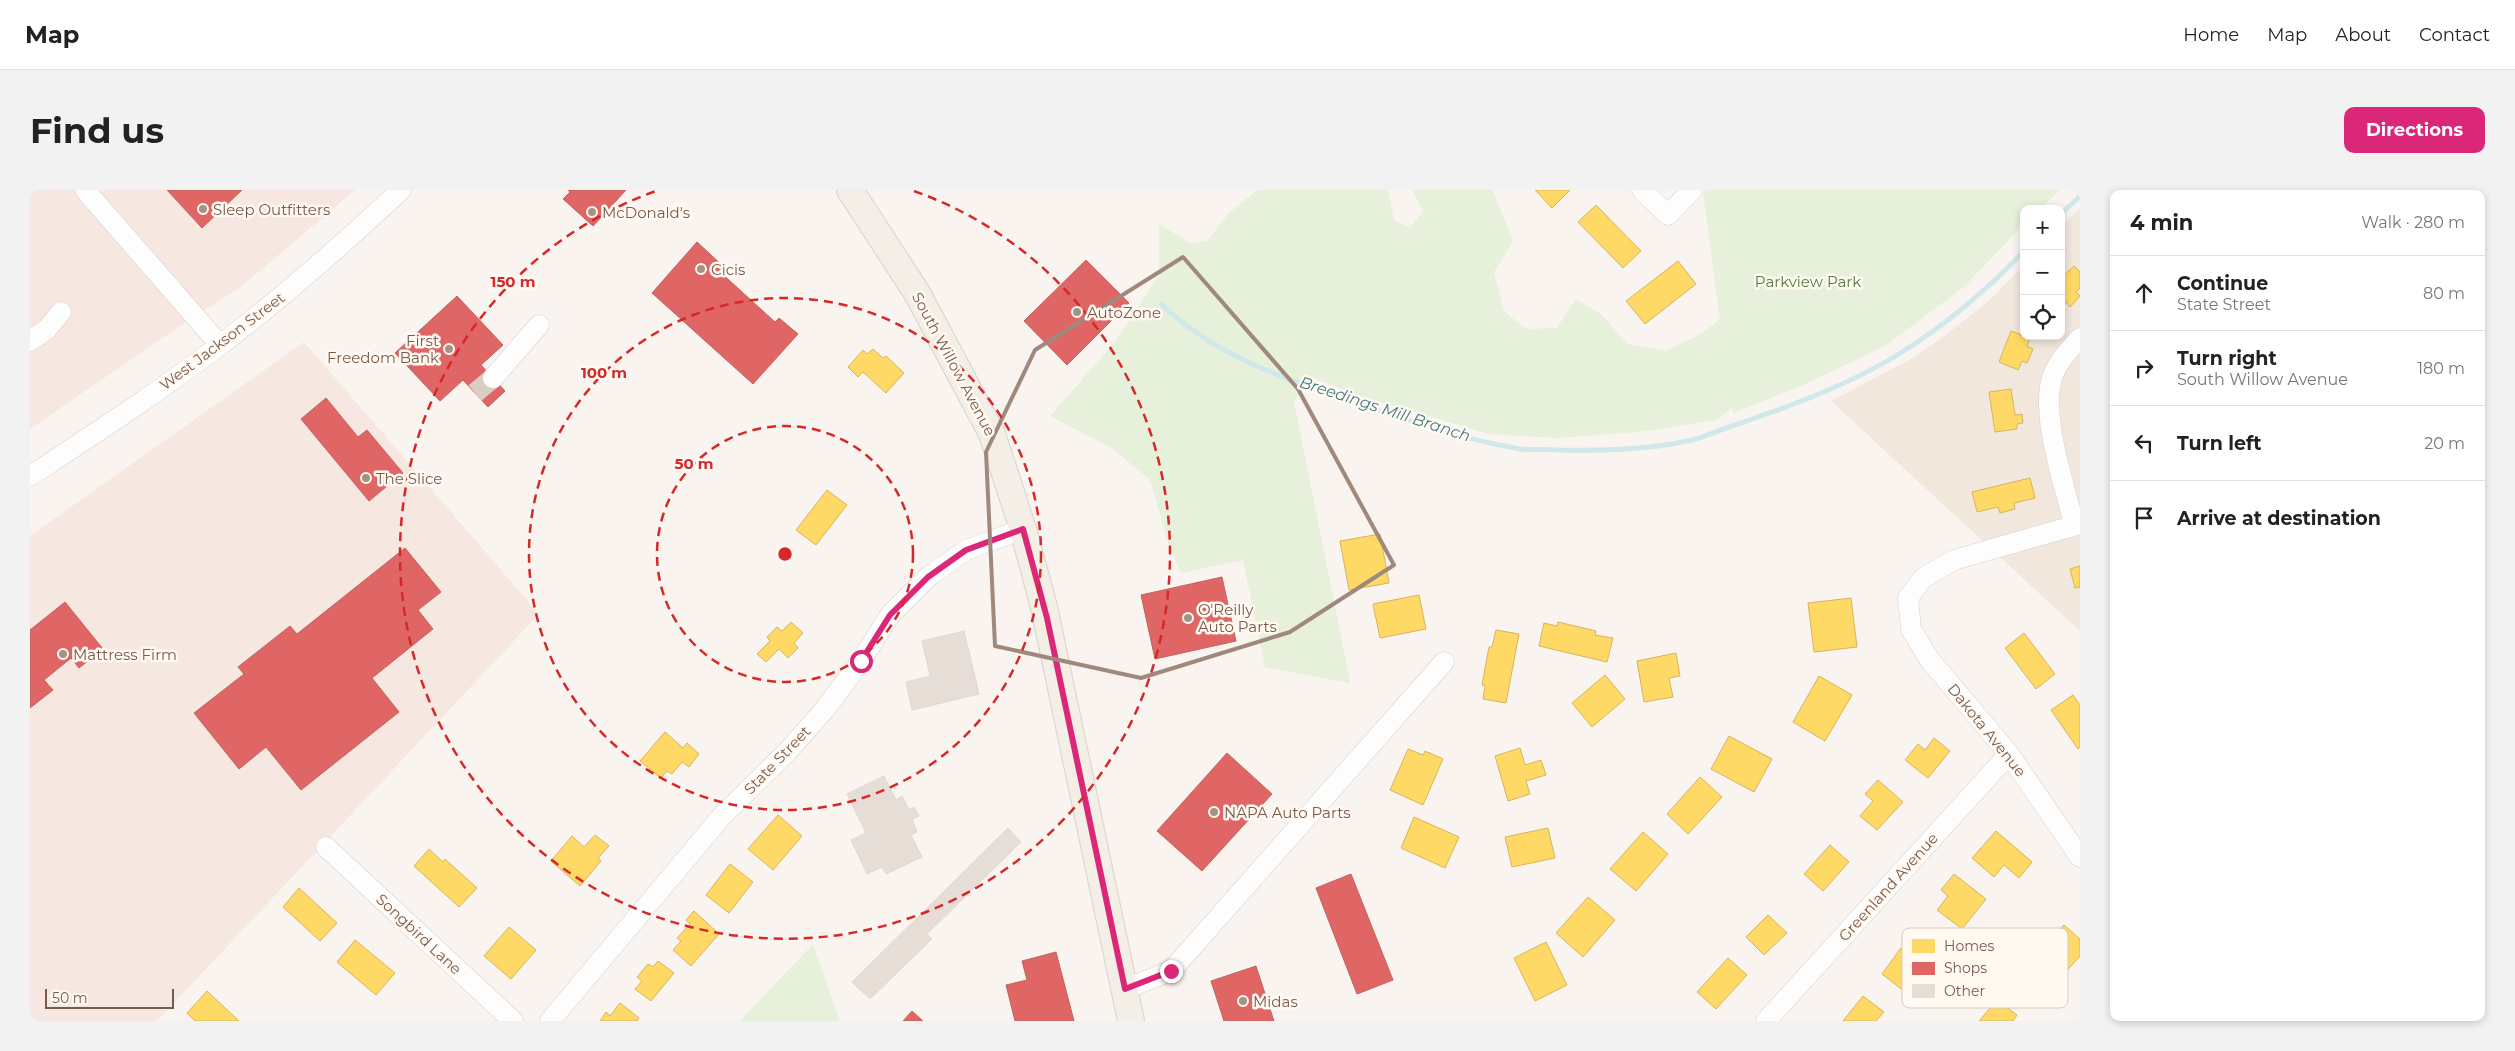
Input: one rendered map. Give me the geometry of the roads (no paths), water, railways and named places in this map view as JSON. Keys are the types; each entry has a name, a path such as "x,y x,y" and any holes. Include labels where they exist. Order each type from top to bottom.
{"main road":[{"name":"South Willow Avenue","path":"850,190 917,293 992,434 1023,529 1051,637 1131,1021"}],"street":[{"path":"85,190 220,345"},
{"name":"West Jackson Street","path":"30,476 114,421 220,345 325,261 401,190"},
{"path":"1642,190 1668,215 1692,190"},
{"path":"30,341 48,329 61,312"},
{"path":"493,378 539,324"},
{"path":"2077,524 2049,420 2051,382 2069,349 2080,338"},
{"name":"Dakota Avenue","path":"2077,524 1954,560 1923,578 1908,598 1911,629 1929,659 2009,754 2080,857"},
{"name":"State Street","path":"550,1021 716,823 788,751 825,709 861,661 890,615 928,577 966,550 1023,529"},
{"path":"1125,989 1171,971 1444,662"},
{"name":"Greenland Avenue","path":"1766,1021 2009,754"},
{"name":"Songbird Lane","path":"326,848 513,1021"}],"waterway":[{"name":"Breedings Mill Branch","path":"2065,210 2080,196"},
{"name":"Breedings Mill Branch","path":"1161,304 1205,339 1254,365 1306,386 1419,423 1479,441 1520,449 1621,449 1667,445 1695,439 1796,403 1860,376 1899,354 1949,319 1995,280 2020,255"}],"tunnel":[{"path":"475,393 493,378"}],"place":[{"name":"Sleep Outfitters","path":"203,209"},
{"name":"McDonald's","path":"592,212"},
{"name":"Cicis","path":"701,269"},
{"name":"AutoZone","path":"1077,312"},
{"name":"First Freedom Bank","path":"449,349"},
{"name":"The Slice","path":"366,478"},
{"name":"O'Reilly Auto Parts","path":"1188,618"},
{"name":"Mattress Firm","path":"63,654"},
{"name":"NAPA Auto Parts","path":"1214,812"},
{"name":"Midas","path":"1243,1001"}],"park label":[{"name":"Parkview Park","path":"1808,281"}]}
